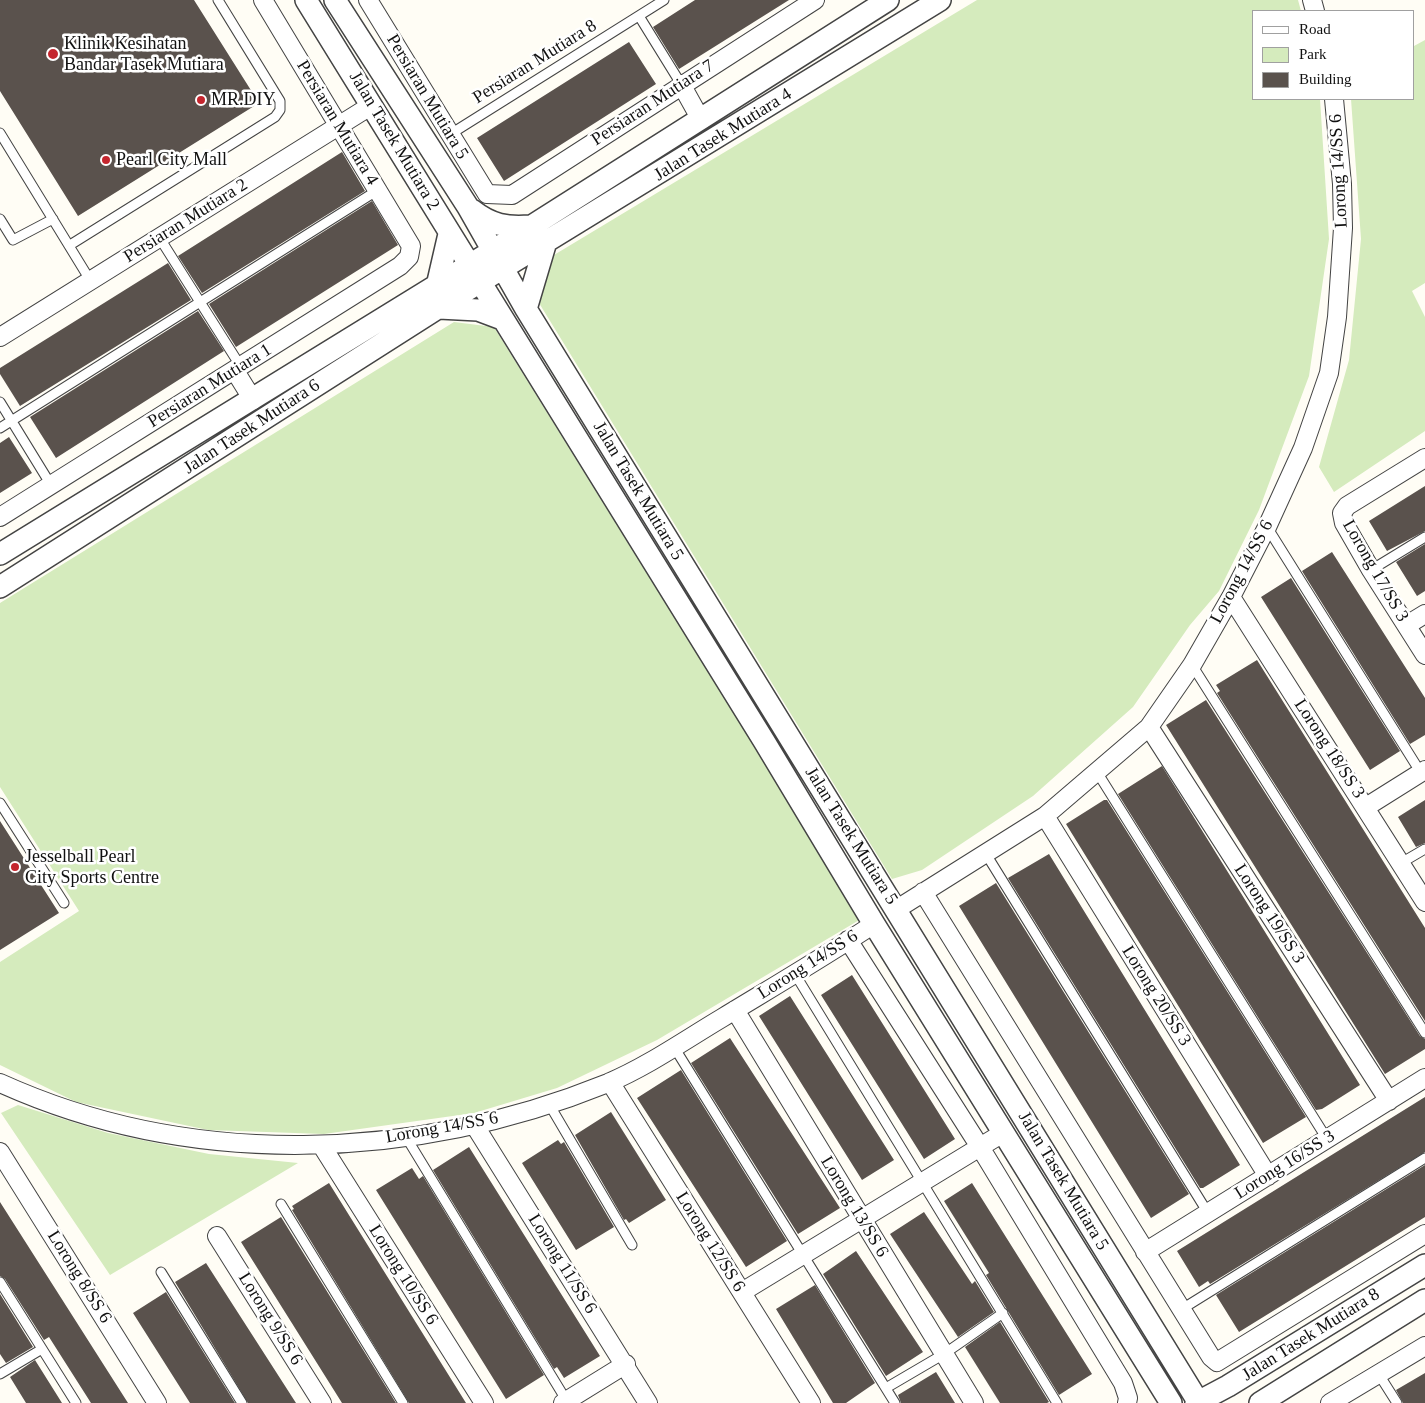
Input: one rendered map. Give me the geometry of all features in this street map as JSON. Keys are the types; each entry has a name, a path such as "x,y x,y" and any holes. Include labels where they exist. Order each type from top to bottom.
{"street":[{"name":"Persiaran Mutiara 4","path":"263,0 411,246"},
{"name":"Jalan Tasek Mutiara 2","path":"306,0 481,283"},
{"name":"Jalan Tasek Mutiara 2","path":"335,0 468,207 499,259"},
{"name":"Persiaran Mutiara 5","path":"368,0 449,135 487,194"},
{"name":"Persiaran Mutiara 7","path":"487,194 512,195 815,0"},
{"name":"Jalan Tasek Mutiara 4","path":"499,259 530,226 701,120 888,0"},
{"name":"Jalan Tasek Mutiara 4","path":"499,259 545,245 940,0"},
{"path":"870,12 884,35"},
{"path":"682,84 701,120"},
{"name":"Lorong 14/SS 6","path":"897,909 1045,816 1149,727 1192,665 1231,597 1267,527 1303,448 1329,373 1337,318 1343,228 1342,184 1334,100"},
{"name":"Persiaran Mutiara 2","path":"0,337 372,105"},
{"path":"468,207 485,221 498,226 512,228 530,226"},
{"path":"438,286 449,234"},
{"path":"526,309 545,245"},
{"name":"Persiaran Mutiara 1","path":"0,518 400,266 409,256 411,246"},
{"name":"Jalan Tasek Mutiara 6","path":"0,554 253,400 469,265 499,259"},
{"name":"Jalan Tasek Mutiara 6","path":"0,587 438,308 481,283 499,259"},
{"name":"Jalan Tasek Mutiara 5","path":"499,259 526,309 897,909 1198,1403"},
{"name":"Jalan Tasek Mutiara 5","path":"481,283 764,741 874,924 1123,1382 1128,1398 1127,1403"},
{"path":"438,308 478,310 502,319"},
{"path":"238,369 253,400"},
{"name":"Lorong 17/SS 3","path":"1425,458 1347,506 1342,513 1344,523 1371,570 1425,655"},
{"path":"65,514 79,538"},
{"name":"Lorong 18/SS 3","path":"1231,597 1425,902"},
{"path":"1407,625 1425,614"},
{"path":"764,741 783,727"},
{"name":"Lorong 19/SS 3","path":"1149,727 1389,1101"},
{"path":"1366,807 1423,771"},
{"name":"Lorong 20/SS 3","path":"1045,816 1268,1176"},
{"name":"Jalan Tasek Mutiara 5","path":"923,892 1145,1252 1211,1357 1217,1362 1425,1234"},
{"name":"Lorong 14/SS 6","path":"0,1084 39,1101 163,1134 214,1142 322,1146 406,1137 475,1126 549,1104 610,1082 674,1047 874,924"},
{"name":"Jalan Tasek Mutiara 5","path":"848,940 992,1139 1171,1403"},
{"name":"Lorong 13/SS 6","path":"735,1010 974,1403"},
{"name":"Lorong 16/SS 3","path":"1145,1252 1425,1078"},
{"name":"Lorong 12/SS 6","path":"610,1082 811,1403"},
{"name":"Lorong 11/SS 6","path":"475,1126 626,1364 648,1403"},
{"path":"742,1292 992,1139"},
{"name":"Lorong 10/SS 6","path":"322,1146 484,1403"},
{"name":"Lorong 8/SS 6","path":"0,1152 157,1403"},
{"name":"Lorong 9/SS 6","path":"217,1236 322,1403"},
{"name":"Jalan Tasek Mutiara 8","path":"1198,1403 1425,1265"},
{"name":"Jalan Tasek Mutiara 8","path":"1260,1403 1425,1300"},
{"path":"1330,1403 1425,1346"},
{"path":"566,1402 626,1364"}],"lane":[{"path":"70,245 275,117 280,110 280,101 218,0"},
{"name":"Persiaran Mutiara 8","path":"449,135 664,0"},
{"path":"639,16 682,84"},
{"path":"0,134 90,280"},
{"path":"0,428 378,190"},
{"path":"0,219 13,240 53,218"},
{"path":"159,237 200,302 238,369"},
{"path":"0,402 51,486"},
{"path":"1267,527 1423,771"},
{"path":"1371,570 1425,537"},
{"path":"1192,665 1425,1033"},
{"path":"1097,772 1327,1139"},
{"path":"0,803 64,903"},
{"path":"1401,863 1425,848"},
{"path":"986,854 1208,1213"},
{"path":"795,974 1058,1403"},
{"path":"674,1047 895,1403"},
{"path":"549,1104 632,1245"},
{"path":"406,1137 566,1402"},
{"path":"1182,1310 1425,1158"},
{"path":"281,1204 403,1403"},
{"path":"161,1272 242,1403"},
{"path":"0,1282 76,1403"},
{"path":"886,1388 944,1354 1003,1313"},
{"path":"0,1374 42,1349"},
{"path":"1378,1373 1396,1403"}],"green space":[{"path":"977,0 1298,0 1301,10 1252,10 1252,100 1320,100 1329,239 1309,376 1259,510 1219,591 1190,625 1133,707 1033,796 922,870 892,879 539,303 549,258"},
{"path":"1425,40 1425,283 1412,291 1425,317 1425,431 1334,492 1319,467 1349,360 1361,239 1351,100 1415,100 1415,45"},
{"path":"454,322 494,327 861,919 657,1040 557,1088 474,1113 324,1134 208,1130 76,1102 0,1065 0,962 79,911 0,787 0,603"},
{"path":"18,1105 108,1133 209,1154 298,1163 110,1275 1,1113"}],"building":[{"name":"Pearl City Mall","path":"0,0 194,0 259,103 78,216 0,91"},
{"path":"695,0 789,0 679,69 653,27"},
{"path":"629,42 656,84 504,181 477,138"},
{"path":"342,152 365,191 202,293 178,256"},
{"path":"372,201 398,245 236,347 209,304"},
{"path":"168,263 191,300 20,406 0,374 0,368"},
{"path":"198,311 224,351 56,458 30,417"},
{"path":"9,437 32,473 0,493 0,443"},
{"path":"1425,486 1425,531 1387,551 1369,521"},
{"path":"1425,544 1425,591 1417,596 1396,562"},
{"path":"1332,552 1425,698 1425,735 1410,744 1302,571"},
{"path":"1291,578 1400,751 1370,770 1261,597"},
{"path":"1257,660 1425,928 1425,1021 1217,693 1220,691 1216,685"},
{"path":"1206,700 1420,1036 1425,1039 1425,1049 1385,1074 1166,725"},
{"path":"1162,766 1360,1085 1322,1109 1316,1110 1118,794"},
{"path":"1104,800 1107,800 1306,1117 1263,1143 1066,824"},
{"path":"1425,800 1425,843 1416,847 1398,817"},
{"name":"Jesselball Pearl City Sports Centre","path":"0,821 59,913 0,950"},
{"path":"1049,854 1240,1165 1203,1188 1200,1188 1008,878"},
{"path":"996,883 1189,1194 1151,1218 959,906"},
{"path":"852,975 955,1139 924,1159 821,995"},
{"path":"790,996 894,1160 862,1180 759,1016"},
{"path":"730,1038 840,1208 798,1234 691,1063"},
{"path":"681,1070 787,1241 746,1267 637,1098"},
{"path":"1425,1097 1425,1152 1210,1284 1208,1281 1199,1287 1177,1251"},
{"path":"611,1112 666,1200 629,1223 626,1219 624,1220 575,1135"},
{"path":"558,1140 561,1144 564,1142 614,1227 576,1250 522,1163"},
{"path":"469,1147 600,1356 564,1378 557,1367 554,1369 433,1170"},
{"path":"1425,1165 1425,1217 1239,1332 1216,1295"},
{"path":"412,1168 419,1179 423,1176 544,1375 506,1399 376,1190"},
{"path":"329,1183 466,1403 409,1403 292,1210 294,1209 292,1206"},
{"path":"972,1183 1092,1374 1059,1395 986,1275 989,1273 944,1201"},
{"path":"0,1202 128,1403 91,1403 49,1337 44,1340 5,1279 0,1276"},
{"path":"924,1212 972,1284 975,1281 994,1312 958,1337 890,1234"},
{"path":"281,1217 396,1403 342,1403 241,1242"},
{"path":"856,1251 923,1352 886,1376 823,1274"},
{"path":"206,1263 296,1403 248,1403 175,1282"},
{"path":"815,1285 875,1383 846,1403 833,1403 776,1309"},
{"path":"166,1292 235,1403 190,1403 133,1313"},
{"path":"0,1294 33,1347 6,1363 0,1354"},
{"path":"1000,1322 1049,1402 1000,1403 965,1347"},
{"path":"35,1360 62,1403 26,1403 10,1377"},
{"path":"936,1372 955,1403 901,1403 898,1395"},
{"path":"1425,1373 1425,1403 1403,1403 1396,1390"}],"place":[{"name":"Klinik Kesihatan Bandar Tasek Mutiara","path":"53,54"},
{"name":"MR.DIY","path":"201,100"},
{"name":"Pearl City Mall","path":"106,160"},
{"name":"Jesselball Pearl City Sports Centre","path":"15,867"}]}
